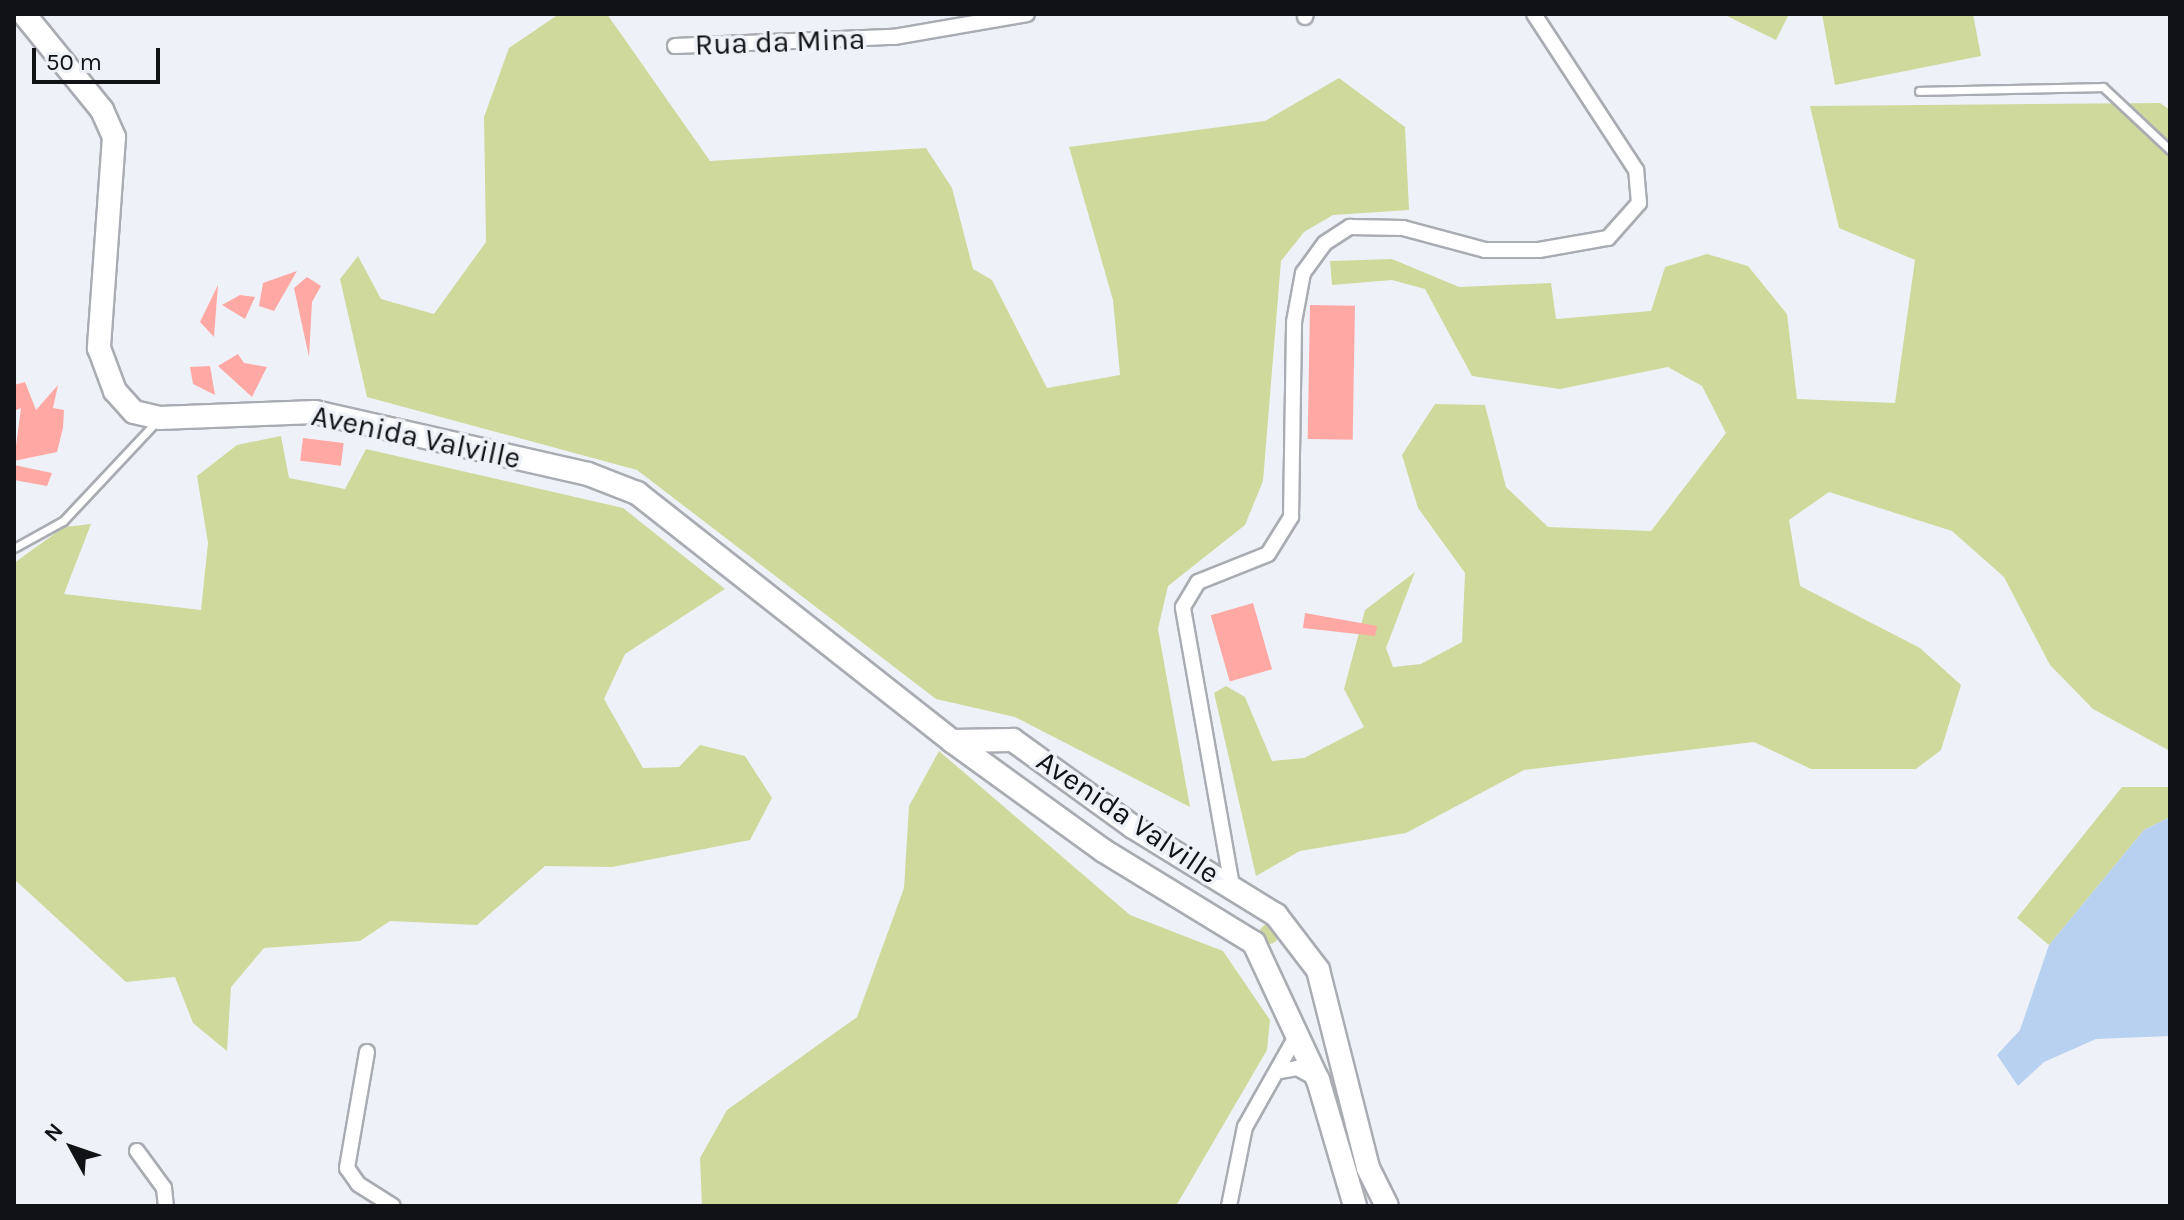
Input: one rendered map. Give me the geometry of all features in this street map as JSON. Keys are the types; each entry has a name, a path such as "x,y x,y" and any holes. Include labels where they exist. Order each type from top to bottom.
{"main road":[{"name":"Avenida Valville","path":"24,14 102,110 114,137 99,348 115,391 134,412 159,418 315,412 621,484 952,741 1039,804 1245,934 1262,952 1318,1080 1355,1206"},
{"name":"Avenida Valville","path":"952,741 1013,740 1079,788 1269,909 1291,932 1318,970 1368,1168 1387,1206"},
{"path":"1039,804 1043,788 1056,781 1079,788"},
{"path":"1245,934 1253,914 1269,909"},
{"path":"1262,952 1285,951 1291,932"}],"street":[{"name":"Rua da Mina","path":"675,46 864,40 1027,14"},
{"path":"1232,886 1183,607 1198,582 1268,554 1291,517 1294,322 1303,273 1325,243 1350,227 1403,228 1485,250 1539,250 1608,238 1639,203 1636,170 1534,14"},
{"path":"1229,1206 1245,1127 1280,1071 1298,1033"},
{"path":"367,1052 347,1168 358,1184 393,1206"},
{"path":"1280,1071 1297,1068 1318,1080"},
{"path":"137,1151 164,1188 166,1206"}],"lane":[{"path":"1919,91 2103,87 2170,150"},
{"path":"14,548 74,511 159,418"}],"green space":[{"path":"559,14 607,14 710,161 926,148 952,188 973,269 992,280 1047,388 1120,375 1113,300 1069,147 1265,121 1339,78 1405,127 1409,210 1333,215 1304,232 1281,261 1263,481 1245,525 1168,586 1158,629 1190,807 1015,717 936,699 637,470 367,397 340,279 358,256 381,299 434,314 486,242 484,117 509,48"},
{"path":"1723,14 1789,14 1776,40"},
{"path":"1822,14 1973,14 1981,56 1835,85"},
{"path":"2160,103 2170,110 2170,751 2093,709 2050,665 2004,577 1952,531 1829,492 1789,520 1800,586 1920,648 1961,685 1941,750 1916,769 1811,769 1754,742 1524,770 1406,833 1300,851 1256,876 1214,693 1226,686 1245,697 1272,761 1304,758 1364,727 1344,689 1365,610 1415,572 1386,648 1393,667 1421,664 1462,642 1465,573 1418,508 1402,455 1435,404 1485,405 1506,487 1548,527 1651,531 1726,433 1702,386 1668,367 1560,389 1472,376 1425,289 1392,280 1332,285 1330,261 1392,259 1459,287 1551,283 1556,319 1651,311 1665,267 1707,254 1748,266 1787,314 1797,399 1895,403 1915,260 1839,228 1810,106"},
{"path":"281,436 289,478 345,489 366,449 623,508 725,589 625,654 604,699 643,768 679,767 700,745 745,756 772,798 750,840 612,867 545,866 477,925 390,921 360,941 264,948 231,987 227,1051 193,1023 175,977 126,982 14,879 14,563 64,527 91,524 64,594 201,610 208,543 197,476 237,445"},
{"path":"939,751 1130,915 1223,951 1270,1020 1267,1050 1176,1206 702,1206 700,1158 727,1110 857,1017 904,888 909,806"},
{"path":"2122,787 2170,787 2170,817 2144,830 2049,945 2017,918"},
{"path":"1269,924 1276,927 1279,934 1276,941 1269,944 1262,941 1259,934 1262,927"}],"water":[{"path":"2170,817 2170,1036 2096,1039 2044,1062 2018,1086 1997,1055 2020,1030 2049,945 2144,830"}],"building":[{"path":"297,271 274,311 259,306 263,283"},
{"path":"307,277 321,286 312,302 309,357 294,288"},
{"path":"218,285 214,337 200,322"},
{"path":"240,295 255,297 245,319 222,305"},
{"path":"1310,305 1355,306 1353,440 1308,439"},
{"path":"238,354 244,363 267,367 252,397 218,366"},
{"path":"210,366 215,395 193,384 190,367"},
{"path":"25,382 36,410 58,385 53,408 64,410 63,428 57,452 14,461 21,408 14,411 14,385"},
{"path":"303,438 344,443 341,466 300,461"},
{"path":"14,465 52,473 47,486 14,480"},
{"path":"1253,603 1272,669 1230,681 1211,615"},
{"path":"1305,613 1377,626 1375,636 1303,628"}]}
